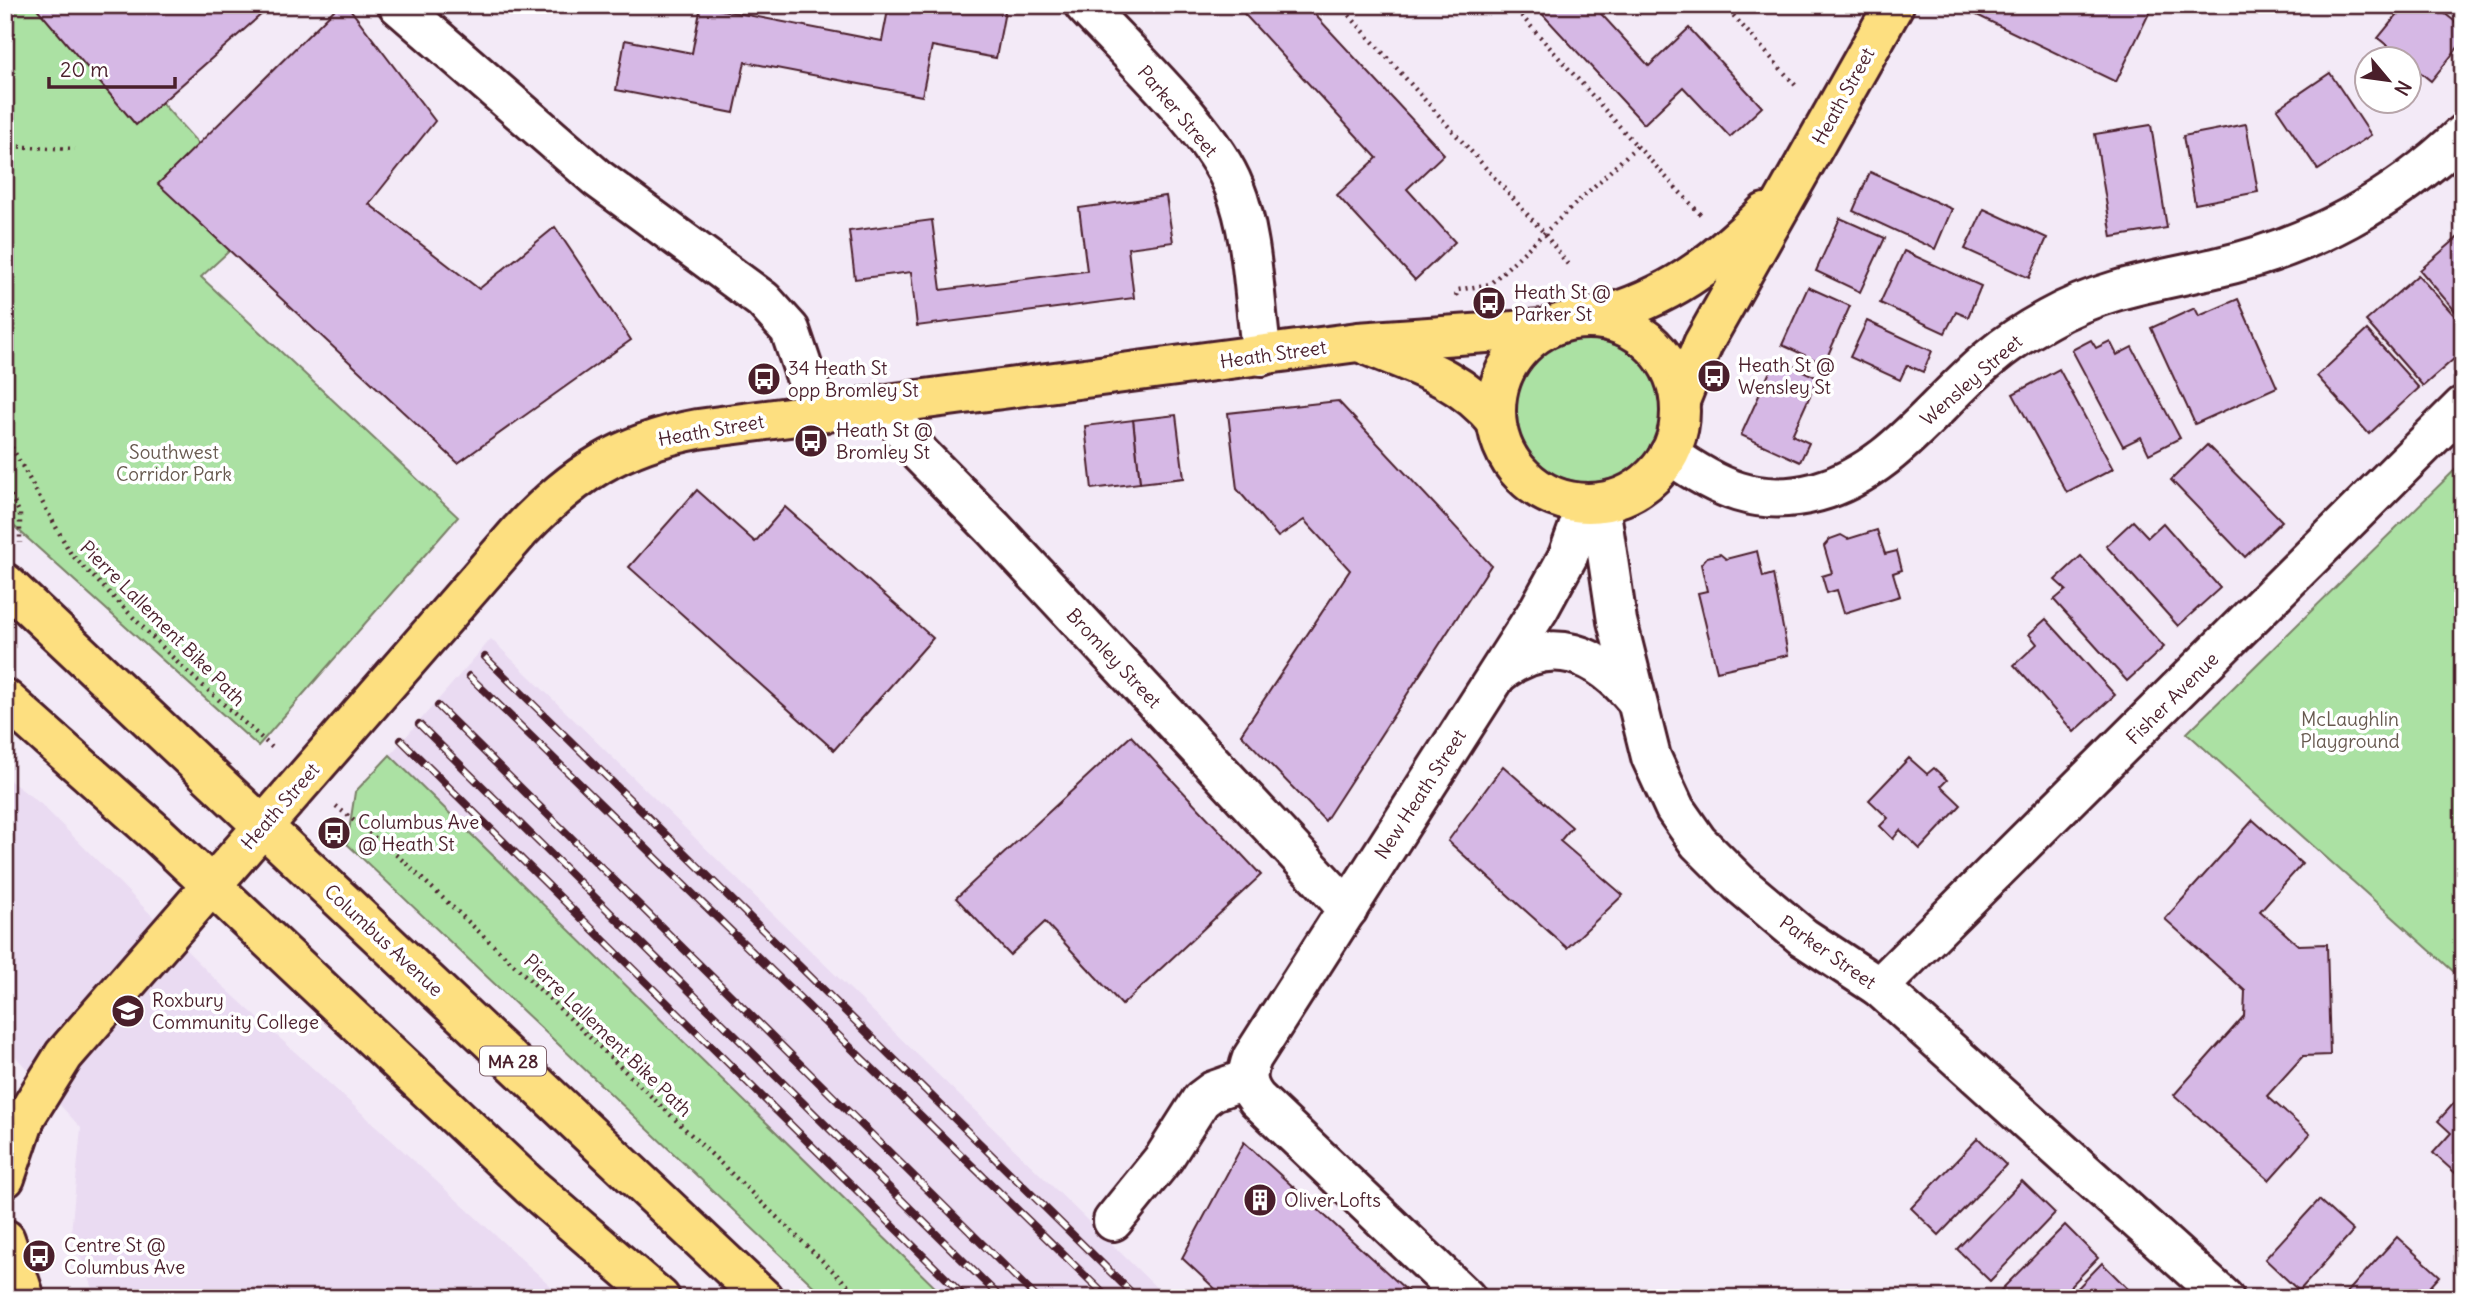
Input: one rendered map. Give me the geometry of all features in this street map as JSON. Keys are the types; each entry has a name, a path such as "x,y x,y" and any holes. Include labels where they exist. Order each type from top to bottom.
{"main road":[{"name":"Heath Street","path":"1680,401 1703,344 1894,5"},
{"name":"Heath Street","path":"1596,318 1639,304 1690,279 1792,188"},
{"path":"1596,318 1623,325 1646,338 1664,357 1675,380 1680,401 1679,423 1670,454 1641,486 1594,505 1562,499 1537,488 1517,470 1503,447 1496,421 1497,394 1506,368 1522,346 1543,329 1569,320 1596,318"},
{"name":"Heath Street","path":"5,1178 15,1112 520,531 583,472 625,450 672,434 1358,342 1543,329"},
{"path":"1358,342 1456,383 1472,395 1496,421"},
{"name":"Columbus Avenue","path":"5,583 763,1298"},
{"path":"5,699 149,827 530,1185 660,1298"},
{"path":"5,1239 25,1298"}],"street":[{"path":"398,5 597,177 763,300 790,330 818,414"},
{"name":"Parker Street","path":"1084,5 1191,122 1224,166 1242,215 1262,356"},
{"name":"Wensley Street","path":"1670,454 1704,479 1745,494 1765,498 1838,486 1880,461 1991,358 2049,318 2102,293 2216,268 2303,241 2375,204 2408,181 2463,134"},
{"name":"Bromley Street","path":"885,405 920,454 993,527 1348,909"},
{"name":"Fisher Avenue","path":"1879,987 2463,406"},
{"name":"Parker Street","path":"1594,505 1617,621 1657,775 1675,809 1698,842 1740,884 1803,937 1879,987 2224,1298"},
{"name":"New Heath Street","path":"1247,1079 1252,1058 1539,609 1594,505"},
{"path":"1497,674 1529,655 1560,651 1598,663 1620,680 1636,701"},
{"path":"1113,1221 1164,1158 1201,1100 1213,1091 1247,1079 1257,1098 1466,1298"}],"path":[{"path":"1340,5 1544,233 1569,266"},
{"path":"1511,5 1709,224"},
{"path":"1724,5 1797,87"},
{"path":"5,146 75,149"},
{"path":"1455,300 1458,290 1490,284 1637,146"},
{"name":"Pierre Lallement Bike Path","path":"5,435 71,554 182,667 273,748"},
{"path":"5,483 20,514 20,543"},
{"name":"Pierre Lallement Bike Path","path":"331,802 400,858 477,930 861,1298"}],"shaded area":[{"path":"491,639 1167,1298 946,1298 390,755"},
{"name":"Roxbury Community College","path":"5,777 41,804 213,977 564,1298 97,1298 71,1233 81,1128 5,1045"}],"green space":[{"name":"Southwest Corridor Park","path":"5,5 74,5 265,218 201,277 458,517 258,746 5,518"},
{"path":"1588,328 1617,334 1642,351 1659,376 1665,405 1659,434 1642,459 1617,476 1588,482 1559,476 1534,459 1517,434 1511,405 1517,376 1534,351 1559,334"},
{"name":"McLaughlin Playground","path":"2463,462 2463,980 2187,733"},
{"path":"390,755 946,1298 826,1298 347,844 355,792"}],"building":[{"path":"34,5 272,5 136,125"},
{"path":"339,5 347,5 435,121 369,204 479,289 555,227 631,340 458,463 158,184"},
{"path":"889,5 1006,6 996,58 932,46 922,96 745,62 734,113 616,90 625,40 692,53 701,6 882,41"},
{"path":"1236,5 1306,5 1444,154 1407,189 1455,242 1415,280 1337,195 1377,158"},
{"path":"1534,5 1593,5 1649,66 1689,28 1762,107 1730,137 1683,87 1644,124"},
{"path":"1956,5 2153,5 2116,82"},
{"path":"2405,5 2434,5 2463,28 2463,41 2431,81 2422,74 2422,46 2388,46 2378,38"},
{"path":"2330,73 2352,106 2352,116 2358,116 2371,135 2318,170 2277,109"},
{"path":"2246,124 2258,192 2195,204 2183,136"},
{"path":"2151,125 2167,228 2112,237 2095,134"},
{"path":"1870,172 1952,209 1935,249 1853,211"},
{"path":"1166,196 1173,242 1128,248 1134,298 917,326 911,272 855,279 849,231 932,220 941,290 1087,271 1079,208"},
{"path":"1984,209 2047,238 2029,278 1965,249"},
{"path":"1840,218 1885,238 1860,292 1816,271"},
{"path":"2463,233 2463,320 2420,270"},
{"path":"1904,251 1981,286 1968,317 1956,312 1945,333 1880,303"},
{"path":"2418,275 2463,325 2463,351 2423,386 2366,321"},
{"path":"1808,287 1850,306 1824,364 1782,345"},
{"path":"2238,299 2277,387 2195,424 2151,328 2195,308 2199,316"},
{"path":"1867,321 1932,351 1923,372 1907,365 1900,380 1850,357"},
{"path":"2367,330 2419,388 2369,434 2317,376"},
{"path":"2091,340 2096,348 2110,341 2117,355 2132,347 2180,438 2149,454 2141,437 2123,446 2072,350"},
{"path":"1776,358 1818,378 1792,435 1809,443 1800,462 1741,435"},
{"path":"2059,369 2113,469 2067,493 2013,394"},
{"path":"1338,401 1491,565 1325,821 1241,734 1350,570 1304,520 1278,537 1237,489 1228,413"},
{"path":"1176,415 1184,478 1140,483 1133,420"},
{"path":"1133,420 1140,483 1092,489 1085,426"},
{"path":"2207,445 2282,521 2245,557 2171,480"},
{"path":"697,490 755,542 785,507 933,638 834,750 629,567"},
{"path":"2133,521 2148,537 2163,523 2220,588 2178,626 2106,546"},
{"path":"1877,530 1885,554 1897,551 1902,570 1893,573 1900,596 1844,613 1837,590 1827,593 1822,576 1832,573 1824,546 1830,539 1841,535 1848,539"},
{"path":"1757,551 1763,577 1773,574 1788,655 1717,671 1698,593 1707,591 1701,564 1707,557 1720,554 1726,559"},
{"path":"2081,556 2164,647 2127,681 2054,600 2066,590 2055,580"},
{"path":"2046,619 2115,695 2074,732 2014,665 2037,644 2029,634"},
{"path":"1131,736 1261,875 1122,1005 1045,922 1010,955 956,898"},
{"path":"1909,758 1927,774 1934,768 1947,780 1941,786 1961,805 1920,849 1900,830 1893,839 1880,826 1888,818 1869,800"},
{"path":"1503,766 1572,827 1560,841 1623,895 1567,948 1448,841"},
{"path":"2253,820 2302,864 2260,911 2298,945 2327,944 2330,1055 2303,1056 2267,1096 2310,1134 2269,1180 2174,1095 2244,1016 2245,991 2165,919"},
{"path":"2455,1102 2463,1109 2463,1180 2433,1153 2451,1133 2438,1121"},
{"path":"1978,1138 2006,1165 1939,1235 1911,1208"},
{"name":"Oliver Lofts","path":"1244,1142 1415,1298 1225,1298 1182,1258"},
{"path":"2022,1181 2055,1213 1990,1281 1957,1249"},
{"path":"2319,1200 2353,1231 2299,1291 2265,1259"},
{"path":"2065,1225 2098,1258 2059,1298 2003,1298 1998,1293"},
{"path":"2397,1237 2440,1276 2420,1298 2342,1298"},
{"path":"2102,1263 2137,1298 2068,1298"}],"railway":[{"path":"485,657 1137,1298"},
{"path":"469,676 1108,1298"},
{"path":"438,706 1037,1298"},
{"path":"419,724 1001,1298"},
{"path":"401,740 966,1298"}],"place":[{"name":"Heath St @ Parker St","path":"1489,303"},
{"name":"Heath St @ Wensley St","path":"1714,376"},
{"name":"34 Heath St opp Bromley St","path":"764,379"},
{"name":"Heath St @ Bromley St","path":"811,441"},
{"name":"Columbus Ave @ Heath St","path":"334,833"},
{"name":"Roxbury Community College","path":"128,1011"},
{"name":"Oliver Lofts","path":"1260,1200"},
{"name":"Centre St @ Columbus Ave","path":"39,1256"}]}
